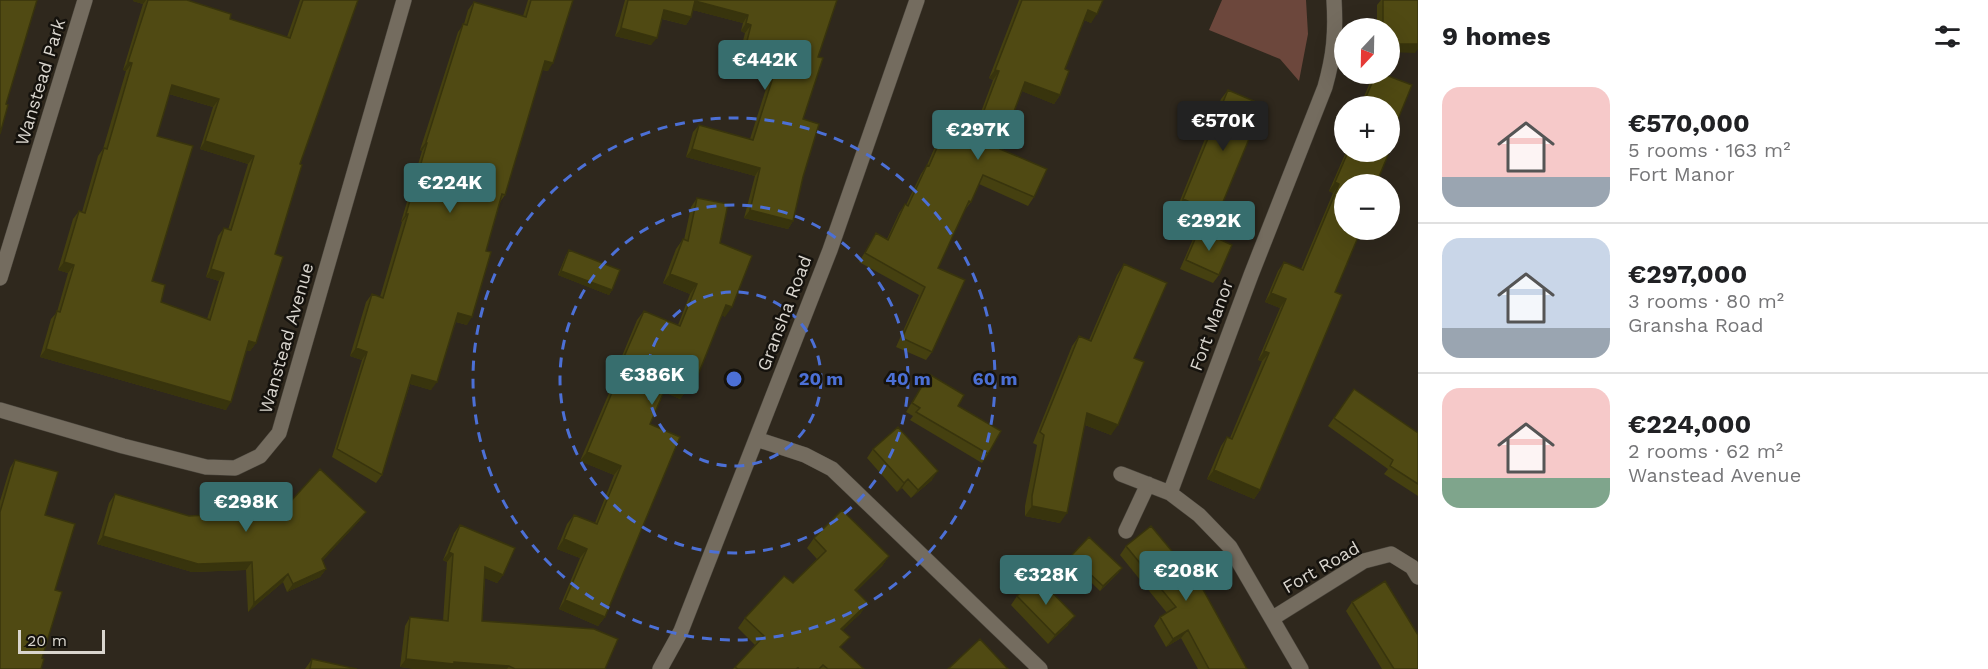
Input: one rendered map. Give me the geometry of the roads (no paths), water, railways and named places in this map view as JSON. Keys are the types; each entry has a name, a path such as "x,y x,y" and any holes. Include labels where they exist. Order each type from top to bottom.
{"street":[{"name":"Wanstead Park","path":"0,278 85,0"},
{"name":"Wanstead Avenue","path":"0,410 123,446 206,467 235,468 260,456 279,433 404,0"},
{"name":"Gransha Road","path":"660,669 681,631 830,250 917,0"},
{"name":"Fort Manor","path":"1170,493 1251,275 1325,87 1333,59 1336,26 1334,0"},
{"path":"756,439 805,455 832,470 1040,669"},
{"name":"Fort Road","path":"1121,474 1170,493 1199,515 1230,547 1301,669"},
{"path":"1126,531 1148,484"},
{"name":"Fort Road","path":"1273,618 1365,561 1391,554 1412,567 1418,577"}]}
